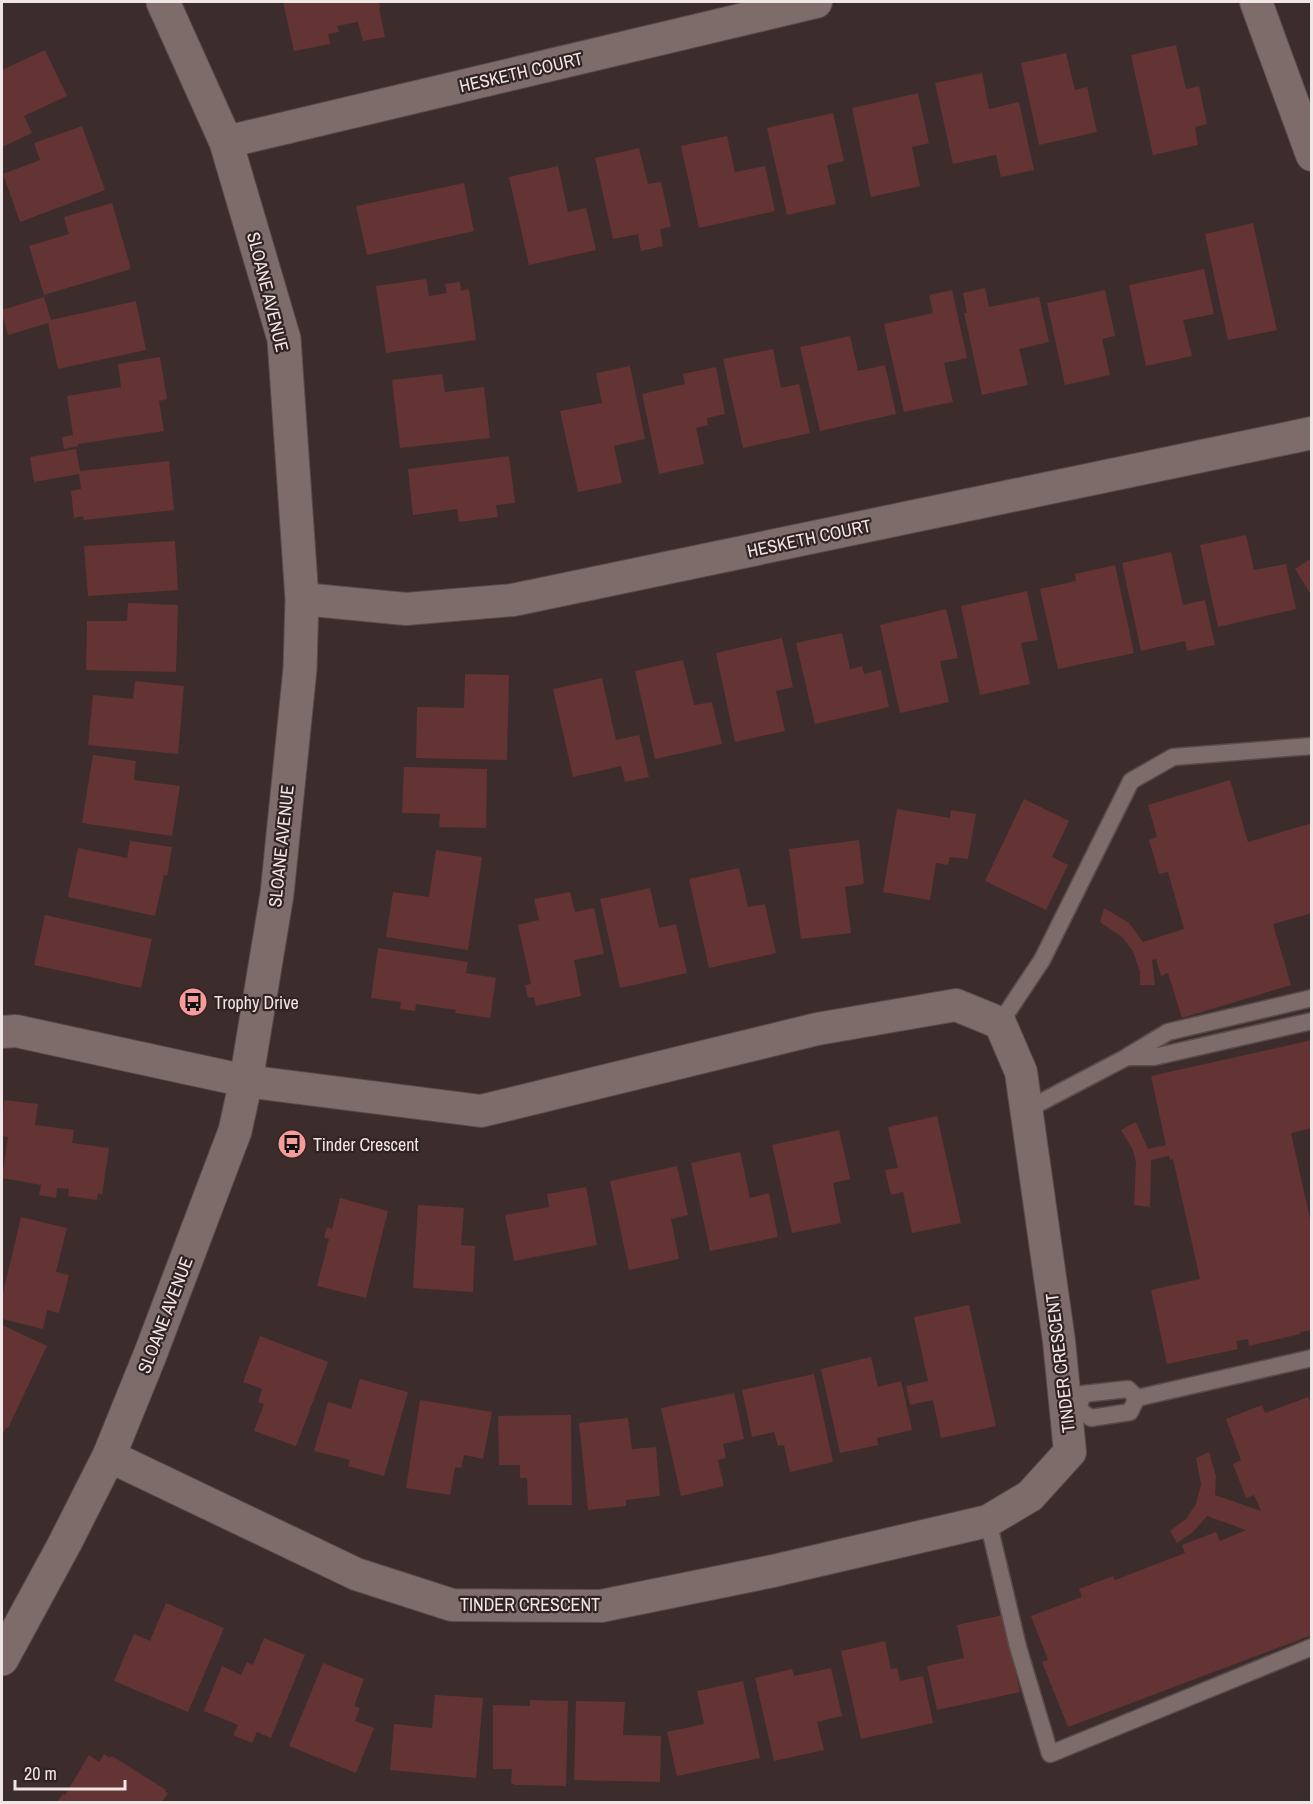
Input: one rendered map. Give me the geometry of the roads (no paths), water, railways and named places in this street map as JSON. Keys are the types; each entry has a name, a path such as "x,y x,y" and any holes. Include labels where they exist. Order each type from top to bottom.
{"street":[{"name":"SLOANE AVENUE","path":"2,1659 109,1456 235,1131 246,1081 277,894 300,669 302,599 284,339 226,142 163,2"},
{"name":"HESKETH COURT","path":"226,142 816,2"},
{"path":"1256,2 1311,155"},
{"name":"HESKETH COURT","path":"302,599 406,609 513,600 1311,433"},
{"path":"2,1032 16,1031 246,1081 481,1111 817,1029 956,1005 1000,1023"},
{"name":"TINDER CRESCENT","path":"109,1456 356,1574 452,1605 601,1606 773,1572 988,1521 1030,1496 1070,1452 1072,1409 1059,1341 1021,1072 1000,1023"}],"lane":[{"path":"1000,1023 1042,960 1131,781 1173,757 1311,746"},
{"path":"1026,1110 1127,1057 1168,1032 1311,998"},
{"path":"1127,1057 1154,1057 1311,1021"},
{"path":"1137,1398 1311,1358"},
{"path":"1128,1389 1137,1398 1130,1412 1091,1418 1072,1409 1083,1394 1128,1389"},
{"path":"988,1521 1018,1647 1050,1754 1311,1647"}],"place":[{"name":"Trophy Drive","path":"193,1002"},
{"name":"Tinder Crescent","path":"292,1144"}]}
